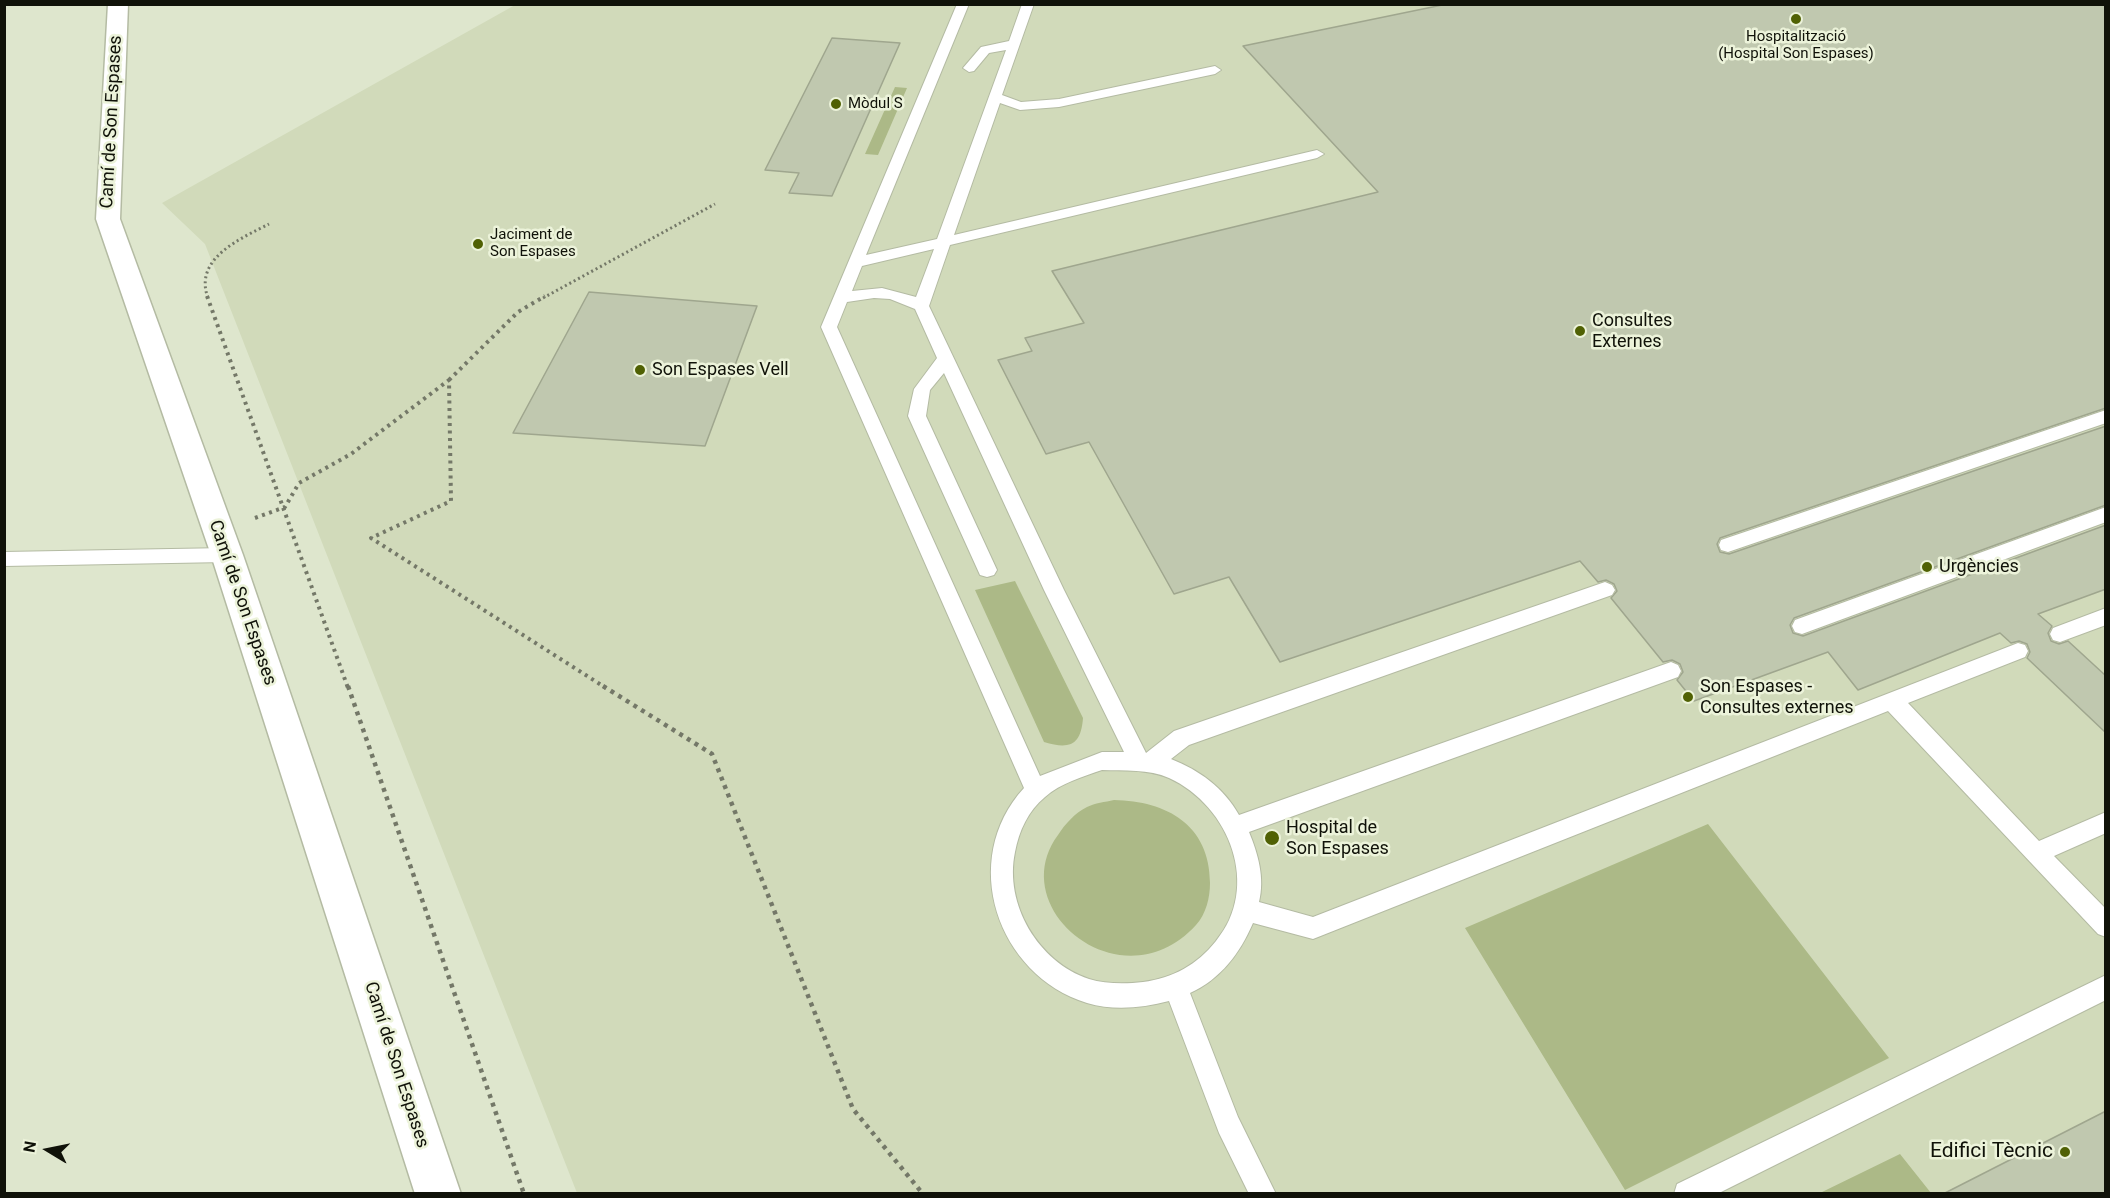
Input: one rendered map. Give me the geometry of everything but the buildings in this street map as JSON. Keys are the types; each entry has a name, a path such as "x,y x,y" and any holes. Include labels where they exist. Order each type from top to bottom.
{"street":[{"name":"Camí de Son Espases","path":"118,4 108,219 222,543 438,1194"}],"lane":[{"path":"963,4 829,327 1036,791"},
{"path":"921,306 1028,4"},
{"path":"969,68 985,50 1014,44"},
{"path":"995,97 1020,106 1059,103 1215,70"},
{"path":"854,263 1317,154"},
{"path":"841,298 871,292 896,293 921,306 945,360 1144,762"},
{"path":"945,360 922,389 917,416 987,570"},
{"path":"1728,545 2106,416"},
{"path":"1802,626 2106,514"},
{"path":"4,559 222,543"},
{"path":"1144,762 1182,738 1605,590"},
{"path":"2060,634 2106,616"},
{"path":"1247,910 1313,928 2018,651"},
{"path":"1236,826 1671,671"},
{"path":"1891,700 2106,926"},
{"path":"1102,761 1144,762 1178,772 1211,795 1236,826 1246,853 1250,881 1247,910 1233,942 1209,970 1176,988 1133,997 1087,991 1048,970 1018,938 1002,899 1000,859 1012,822 1036,791 1067,772 1102,761"},
{"path":"2036,854 2106,822"},
{"path":"1687,1194 2106,987"},
{"path":"1176,988 1228,1124 1263,1194"}],"path":[{"path":"222,543 285,507 299,483 351,454 449,380 518,312 614,257 715,204"},
{"path":"269,224 221,249 204,278 206,293 285,507 524,1194"},
{"path":"449,380 451,501 371,538 478,608 712,754 854,1109 922,1194"}],"shaded area":[{"name":"Hospital de Son Espases","path":"515,5 2105,5 2105,1193 577,1193 205,244 162,203"},
{"path":"895,87 907,88 878,155 865,154"},
{"path":"1015,581 1083,718 1077,740 1067,745 1044,742 975,590"},
{"path":"1114,800 1151,805 1168,811 1182,820 1194,832 1208,863 1210,883 1207,906 1196,925 1167,947 1135,956 1105,952 1079,938 1058,917 1046,892 1045,863 1058,835 1083,809 1093,804"},
{"path":"1708,824 1889,1058 1625,1190 1465,928"},
{"path":"1900,1154 1931,1193 1820,1193"}],"place":[{"name":"Hospitalització (Hospital Son Espases)","path":"1796,19"},
{"name":"Mòdul S","path":"836,104"},
{"name":"Jaciment de Son Espases","path":"478,244"},
{"name":"Consultes Externes","path":"1580,331"},
{"name":"Son Espases Vell","path":"640,370"},
{"name":"Urgències","path":"1927,567"},
{"name":"Son Espases - Consultes externes","path":"1688,697"},
{"name":"Hospital de Son Espases","path":"1272,838"},
{"name":"Edifici Tècnic","path":"2065,1152"}]}
